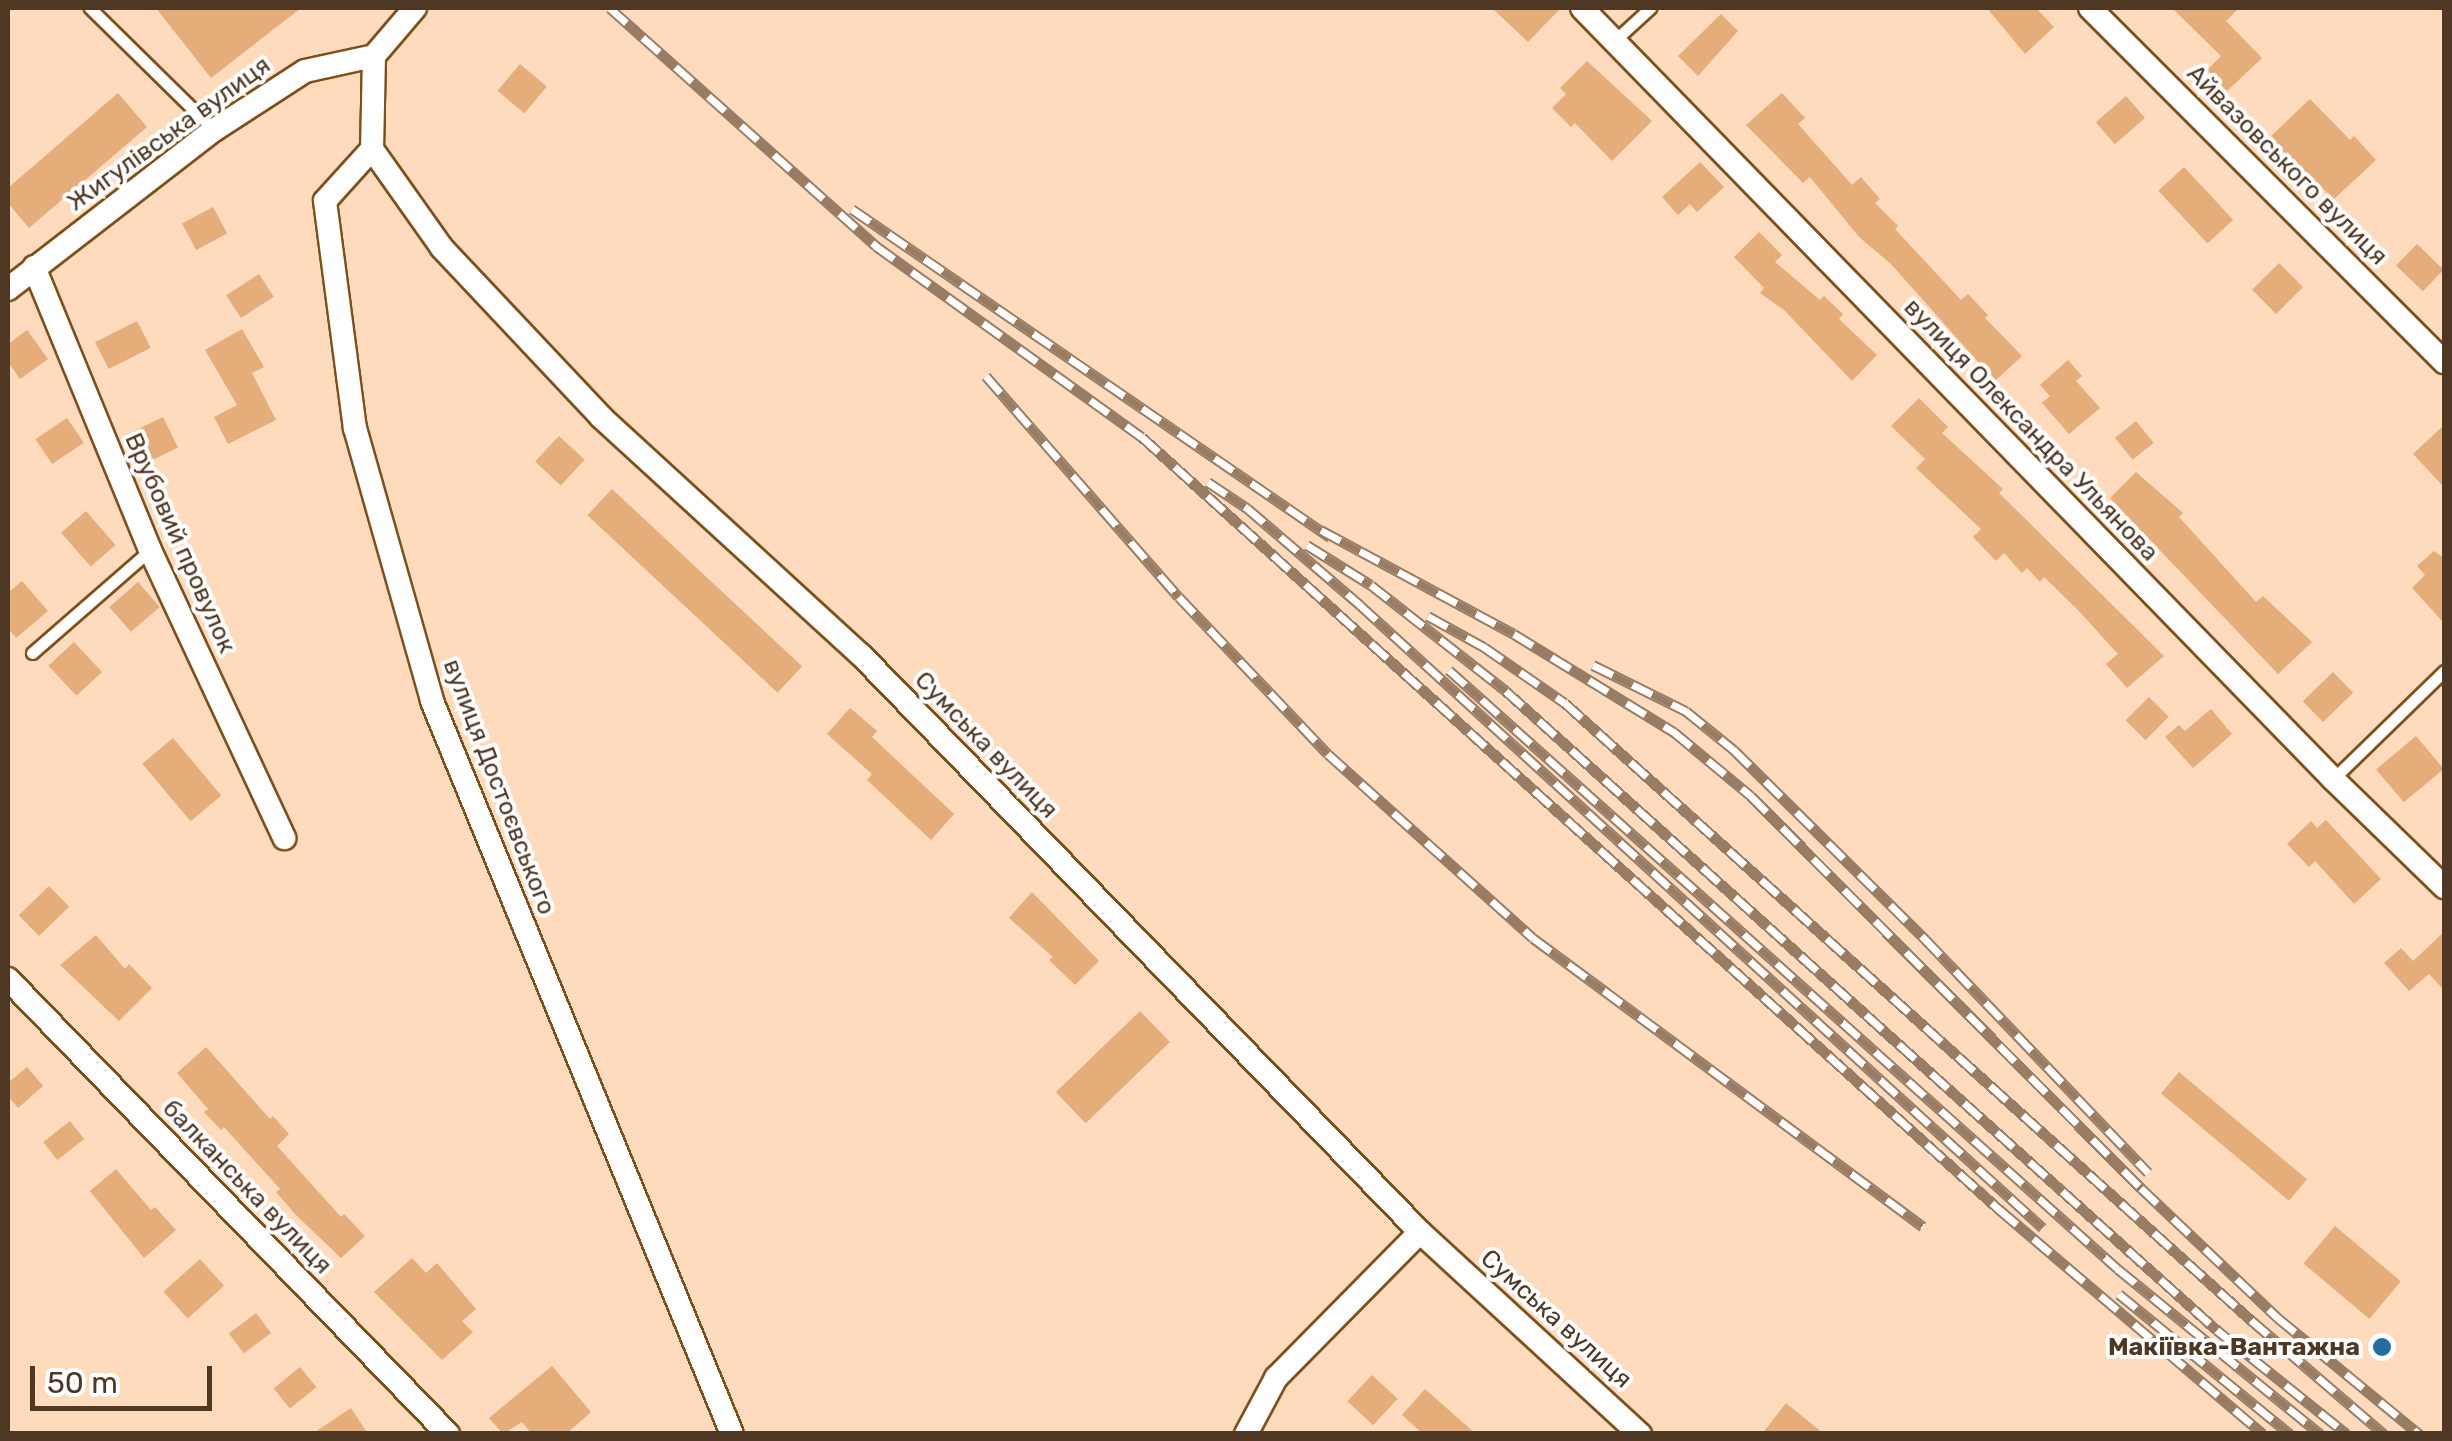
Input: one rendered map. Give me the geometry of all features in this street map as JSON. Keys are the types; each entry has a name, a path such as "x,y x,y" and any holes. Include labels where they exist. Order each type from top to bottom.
{"street":[{"path":"372,149 374,56 416,8"},
{"name":"вулиця Олександра Ульянова","path":"1582,8 2333,779 2444,887"},
{"name":"Айвазовського вулиця","path":"2090,8 2444,362"},
{"name":"Жигулівська вулиця","path":"8,289 214,130 305,72 374,56"},
{"name":"Сумська вулиця","path":"372,149 442,248 601,417 861,656 1420,1232 1640,1434"},
{"name":"вулиця Достоєвського","path":"372,149 324,201 356,428 432,702 732,1434"},
{"name":"Врубовий провулок","path":"34,267 150,550 284,838"},
{"name":"балканська вулиця","path":"8,979 448,1434"},
{"path":"1246,1434 1276,1378 1420,1232"}],"lane":[{"path":"90,8 214,130"},
{"path":"1614,41 1650,8"},
{"path":"32,653 150,550"},
{"path":"2333,779 2444,671"}],"building":[{"path":"156,8 301,8 211,78"},
{"path":"1492,8 1561,8 1528,42"},
{"path":"1987,8 2036,8 2054,27 2025,54"},
{"path":"2172,8 2239,8 2226,21 2262,58 2227,91 2207,70 2221,56"},
{"path":"1721,14 1738,31 1698,76 1678,56"},
{"path":"1587,61 1652,121 1612,161 1575,123 1571,127 1552,108 1566,94 1560,88"},
{"path":"520,64 547,86 524,113 498,91"},
{"path":"118,93 147,127 29,228 8,203 8,188"},
{"path":"1782,93 1805,118 1798,124 1852,185 1861,177 1880,199 1875,203 1898,226 1895,229 1961,300 1968,294 2022,356 1995,381 1891,264 1859,237 1810,177 1803,183 1746,125"},
{"path":"2126,96 2145,118 2115,144 2096,122"},
{"path":"2310,99 2376,160 2334,199 2269,138"},
{"path":"1700,162 1724,187 1697,212 1690,204 1678,215 1662,197"},
{"path":"2184,167 2233,220 2208,244 2158,191"},
{"path":"213,207 227,233 196,250 182,223"},
{"path":"1759,232 1782,255 1775,262 1820,300 1824,296 1843,314 1839,319 1877,355 1852,381 1784,310 1760,293 1764,288 1734,257"},
{"path":"2417,244 2444,270 2423,291 2396,266"},
{"path":"2279,263 2303,287 2276,314 2252,290"},
{"path":"259,274 274,297 241,318 226,295"},
{"path":"137,321 151,348 109,369 95,342"},
{"path":"242,329 264,367 252,373 276,420 228,444 214,417 237,405 205,350"},
{"path":"27,330 48,359 20,379 8,362 8,344"},
{"path":"2068,360 2082,376 2076,381 2100,408 2069,434 2042,403 2050,396 2040,385"},
{"path":"1919,398 1948,427 1942,433 2003,489 1999,493 2164,656 2127,688 2106,664 2118,654 2077,609 2044,577 2040,582 2027,568 2022,573 2004,553 1996,561 1973,537 1981,529 1916,468 1925,459 1891,426"},
{"path":"163,417 178,448 139,466 124,436"},
{"path":"67,418 84,443 52,464 35,439"},
{"path":"2136,421 2154,443 2133,460 2115,438"},
{"path":"2444,425 2444,487 2413,454"},
{"path":"559,436 585,460 561,485 535,462"},
{"path":"2136,472 2183,513 2179,517 2256,602 2263,596 2312,642 2278,674 2110,498"},
{"path":"612,489 802,666 778,693 587,515"},
{"path":"86,511 116,545 91,567 61,533"},
{"path":"2434,551 2444,558 2444,623 2412,588 2425,575 2417,566"},
{"path":"22,581 48,611 16,638 8,628 8,593"},
{"path":"138,582 160,607 131,632 109,607"},
{"path":"74,642 102,672 76,696 48,666"},
{"path":"2333,672 2353,693 2323,722 2303,701"},
{"path":"2149,697 2169,717 2145,740 2126,720"},
{"path":"850,708 877,731 872,737 954,814 931,840 867,780 872,774 827,734"},
{"path":"2211,709 2232,734 2193,768 2165,737 2179,725 2185,731"},
{"path":"2416,736 2444,769 2404,802 2376,769"},
{"path":"173,738 221,795 191,821 142,764"},
{"path":"2326,820 2381,879 2354,904 2315,861 2309,867 2287,844 2311,821 2317,828"},
{"path":"49,886 69,907 39,936 19,915"},
{"path":"1032,892 1099,961 1075,985 1049,960 1053,957 1009,918"},
{"path":"2444,932 2444,990 2429,974 2409,991 2384,963 2401,948 2413,961"},
{"path":"96,935 125,969 129,964 152,988 119,1021 60,965"},
{"path":"1140,1011 1170,1042 1086,1123 1056,1092"},
{"path":"206,1047 270,1119 273,1116 289,1134 277,1146 341,1217 344,1214 365,1236 341,1258 296,1215 276,1192 280,1189 224,1127 221,1130 204,1112 208,1109 177,1073"},
{"path":"27,1067 43,1086 18,1108 8,1096 8,1083"},
{"path":"2179,1072 2307,1179 2289,1201 2161,1093"},
{"path":"70,1121 84,1139 57,1160 43,1142"},
{"path":"116,1169 151,1210 155,1207 176,1230 144,1258 90,1191"},
{"path":"2335,1226 2401,1281 2369,1319 2304,1264"},
{"path":"412,1258 426,1273 437,1263 476,1309 462,1321 473,1332 442,1360 374,1292"},
{"path":"200,1259 224,1286 188,1319 164,1292"},
{"path":"256,1313 271,1333 244,1353 229,1333"},
{"path":"552,1366 591,1412 566,1434 532,1434 522,1422 503,1434 489,1418"},
{"path":"300,1367 316,1387 290,1409 274,1388"},
{"path":"1372,1375 1398,1399 1373,1425 1347,1401"},
{"path":"1425,1389 1476,1434 1423,1434 1402,1415"},
{"path":"1786,1403 1824,1434 1762,1434"},
{"path":"351,1408 368,1434 312,1434"}],"railway":[{"path":"610,8 876,246 1142,437 2000,1210 2263,1434"},
{"path":"852,209 1330,537"},
{"path":"986,376 1179,597 1328,754 1533,938 1923,1227"},
{"path":"1208,482 1247,508 1360,605 2043,1228"},
{"path":"1321,530 1514,634 1674,732 1751,796 2141,1188 2278,1318 2419,1434"},
{"path":"1307,545 1371,585 1506,691 2217,1330 2347,1434"},
{"path":"1428,616 1484,647 1565,703 2251,1320 2384,1434"},
{"path":"1593,665 1686,711 1734,750 1925,939 2148,1172"},
{"path":"1449,670 2118,1269 2320,1434"},
{"path":"2119,1294 2290,1434"}],"place":[{"name":"Макіївка-Вантажна","path":"2382,1347"}]}
